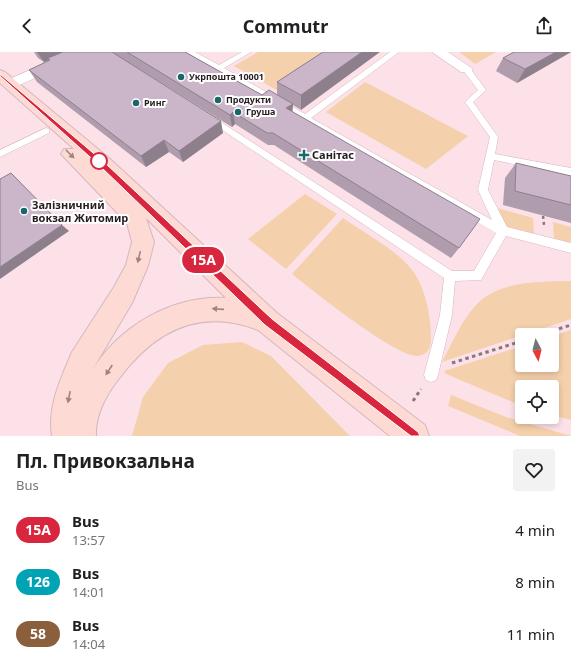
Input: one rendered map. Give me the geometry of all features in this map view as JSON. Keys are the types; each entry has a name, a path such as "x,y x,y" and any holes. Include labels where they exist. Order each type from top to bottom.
{"main road":[{"path":"3,83 46,131 136,219 143,242 137,266 123,295 81,361 69,394 65,425 67,436"},
{"path":"3,83 87,151 268,322 414,436"},
{"path":"81,436 81,431 92,397 117,358 142,334 179,314 210,308 237,310 268,322"}],"street":[{"path":"3,83 82,52"},
{"path":"439,52 466,69"}],"lane":[{"path":"190,52 503,231 571,248"},
{"path":"219,68 247,52"},
{"path":"306,118 395,52"},
{"path":"466,69 482,90 469,102 494,137 483,190 503,231"},
{"path":"202,113 450,276 477,276 503,231"},
{"path":"0,143 4,152 46,131"},
{"path":"490,156 571,172"},
{"path":"431,372 446,315 450,276"}],"path":[{"path":"559,329 571,325"},
{"path":"431,372 515,342"}],"shaded area":[{"path":"258,52 340,52 280,92 234,66"},
{"path":"459,52 496,52 475,64"},
{"path":"365,82 468,136 426,169 326,112"},
{"path":"305,194 337,214 286,269 248,239"},
{"path":"497,208 533,218 534,234 505,226"},
{"path":"343,218 391,250 409,266 415,274 425,296 430,322 430,344 427,352 424,354 418,356 407,354 392,346 355,322 292,274"},
{"path":"553,222 571,227 571,244 554,240"},
{"path":"571,281 571,319 544,328 515,328 515,338 442,362 465,319 475,306 484,298 495,291 507,287 533,282"},
{"path":"571,330 571,420 559,417 559,380 515,380 515,403 446,374 444,371 515,348 515,372 559,372 559,334"},
{"path":"242,342 271,356 350,436 132,436 143,397 168,363 203,345"},
{"path":"451,395 515,420 515,424 530,424 571,436 520,436 448,406"}],"building":[{"path":"63,52 112,52 221,121 179,151 164,140 141,156 29,70 50,60 48,58"},
{"path":"127,52 185,52 262,95 269,90 293,104 286,108 480,219 459,248 273,133 267,133 233,112 230,115"},
{"path":"323,52 362,52 301,95 277,82"},
{"path":"514,52 556,52 525,69 503,58"},
{"path":"516,163 571,176 571,205 515,191"},
{"name":"Залізничний вокзал Житомир","path":"11,173 62,225 0,267 0,179"}],"bus line":[{"name":"15A","path":"0,75 103,164 268,322 414,436"}],"place":[{"name":"Укрпошта 10001","path":"181,77"},
{"name":"Продукти","path":"218,100"},
{"name":"Ринг","path":"136,103"},
{"name":"Груша","path":"238,112"},
{"name":"Санітас","path":"304,155"},
{"name":"Залізничний вокзал Житомир","path":"24,211"}]}
